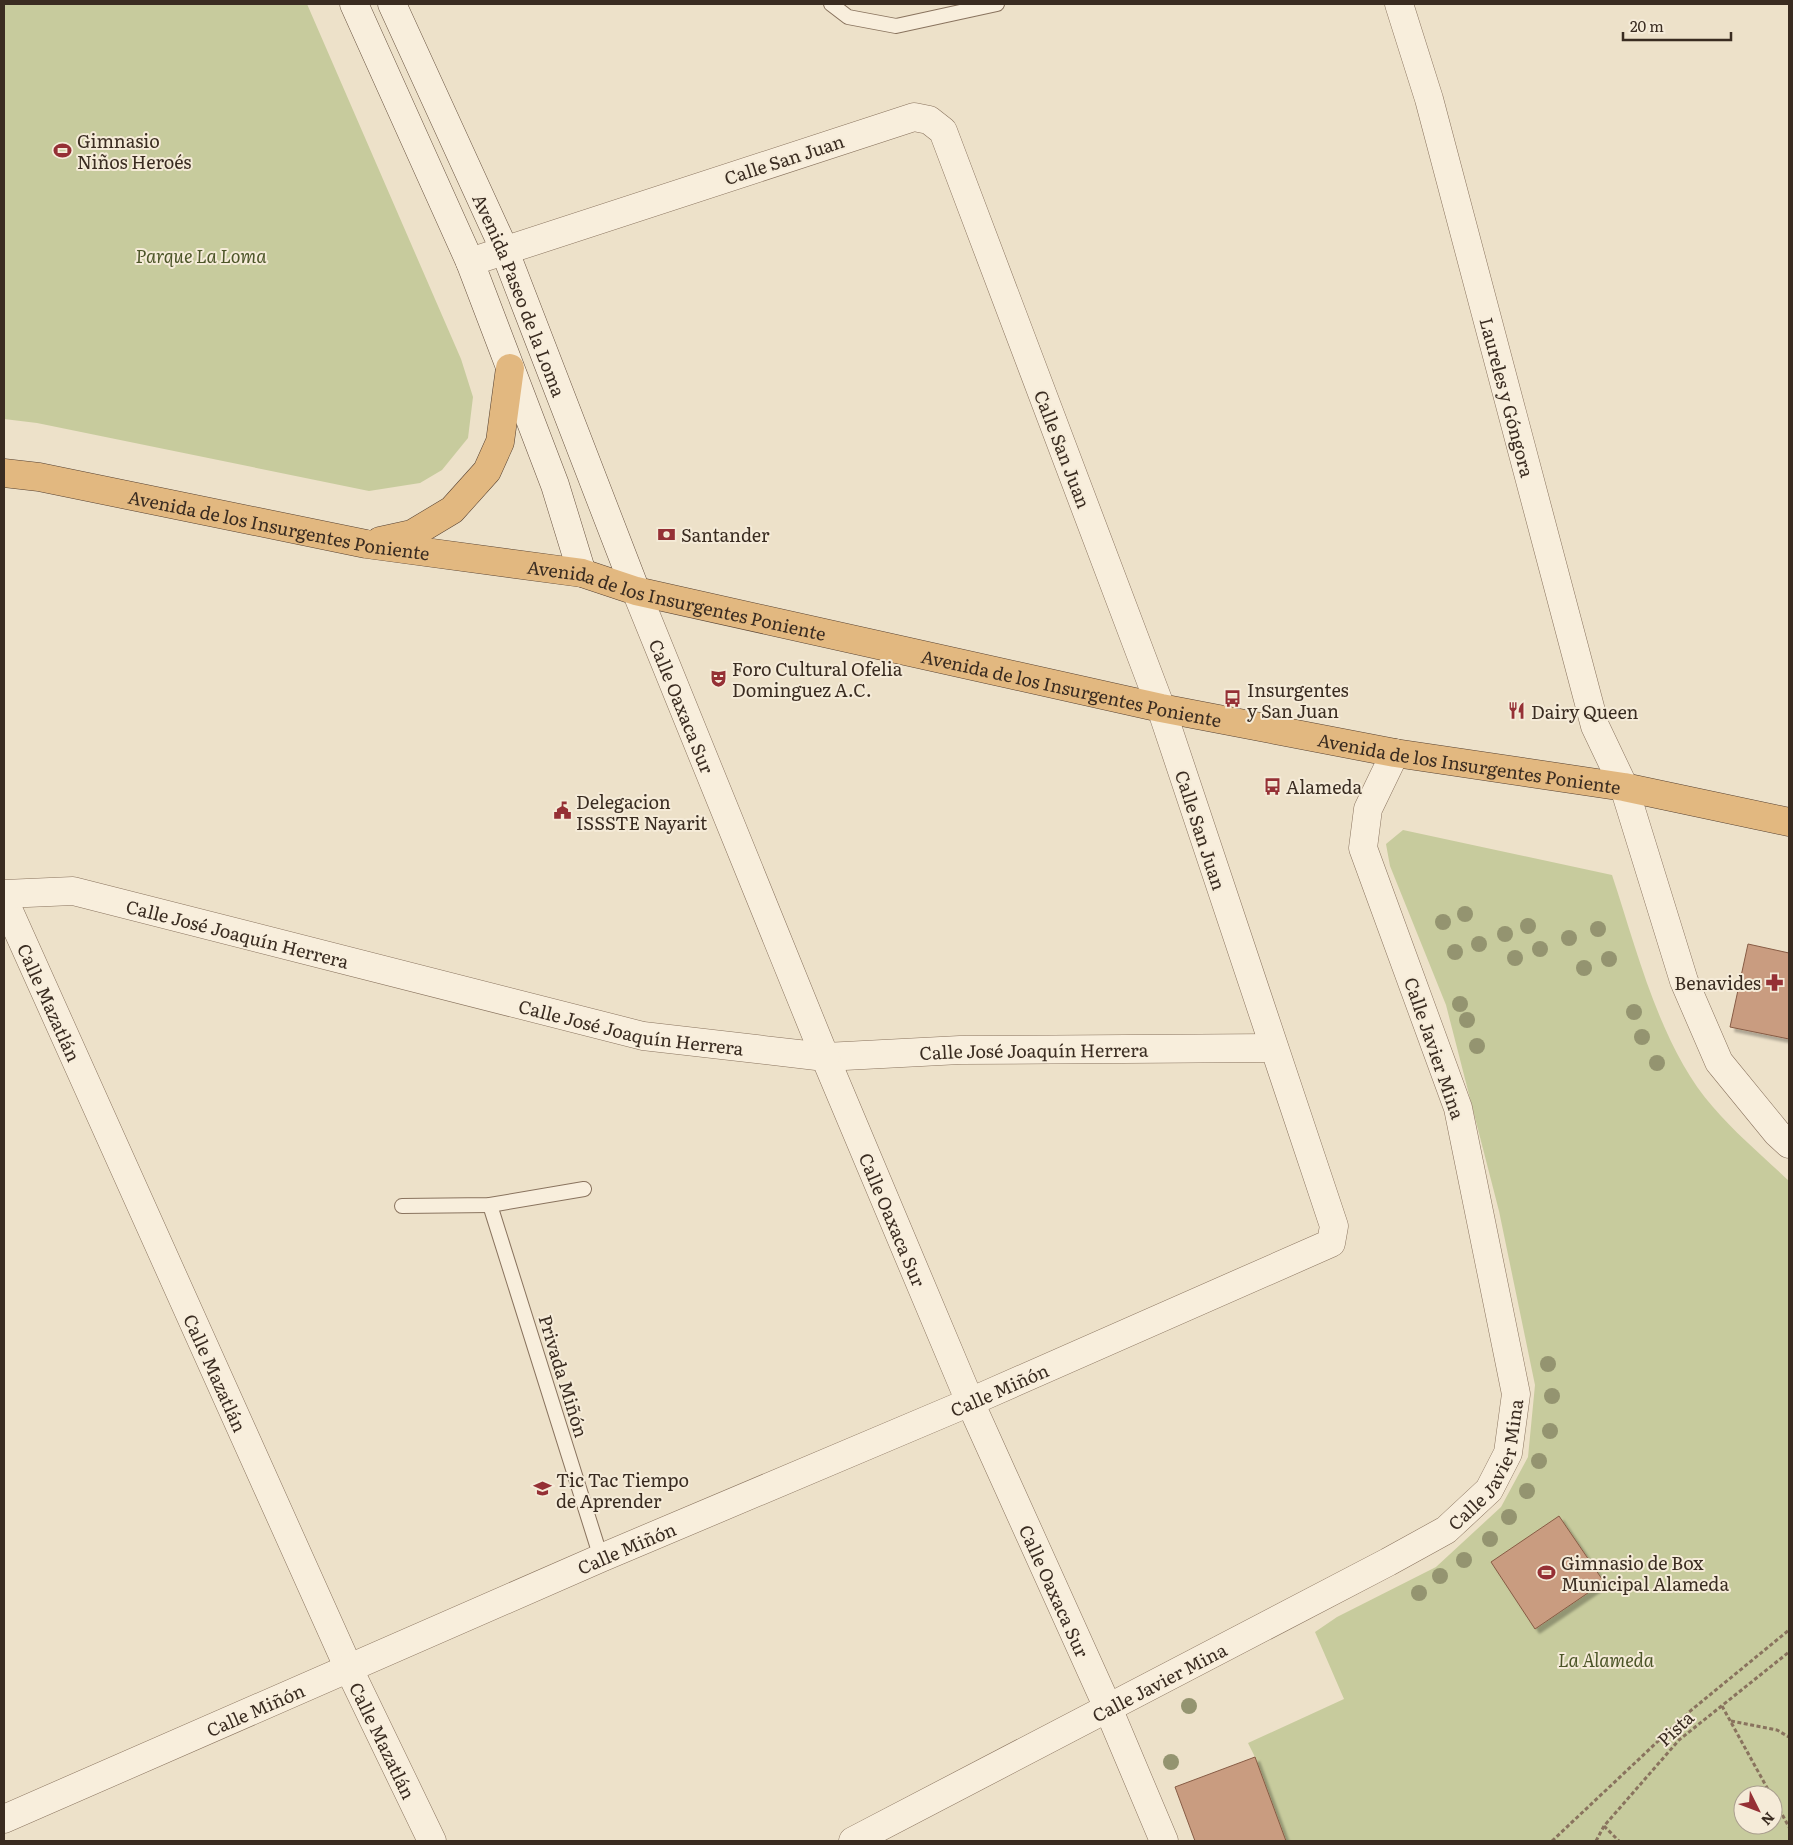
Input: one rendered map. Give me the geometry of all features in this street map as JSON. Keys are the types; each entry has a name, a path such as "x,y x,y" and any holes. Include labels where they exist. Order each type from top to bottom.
{"highway":[{"path":"366,544 412,534 452,510 487,471 500,442 510,368"},
{"name":"Avenida de los Insurgentes Poniente","path":"4,473 39,477 366,544 582,573 636,591 1161,708 1395,752 1624,787 1789,822"}],"street":[{"name":"Avenida Paseo de la Loma","path":"354,4 470,262 555,485 582,573"},
{"name":"Avenida Paseo de la Loma","path":"392,4 504,249 636,591"},
{"name":"Laureles y Góngora","path":"1399,4 1429,99 1595,726 1624,787 1684,981 1718,1062 1777,1133 1789,1144"},
{"name":"Calle San Juan","path":"470,262 504,249 914,117 929,120 943,131 1161,708 1334,1226 1331,1243"},
{"name":"Calle Oaxaca Sur","path":"636,591 825,1057 970,1402 1108,1708 1164,1841"},
{"name":"Calle Javier Mina","path":"853,1841 1446,1530 1489,1490 1508,1453 1516,1394 1458,1108 1363,848 1368,809 1395,752"},
{"name":"Calle José Joaquín Herrera","path":"4,894 73,891 643,1036 825,1057 960,1050 1273,1048"},
{"name":"Calle Mazatlán","path":"4,900 349,1669 432,1841"},
{"name":"Calle Miñón","path":"4,1819 601,1558 970,1402 1331,1243"}],"lane":[{"path":"831,4 848,17 896,26 996,4"},
{"path":"402,1206 490,1205 584,1189"},
{"name":"Privada Miñón","path":"490,1205 601,1558"}],"path":[{"path":"1552,1841 1688,1712 1789,1630"},
{"name":"Pista","path":"1596,1841 1604,1826 1679,1740 1789,1652"},
{"path":"1722,1706 1766,1785"},
{"path":"1730,1721 1778,1730 1789,1738"},
{"path":"1604,1826 1619,1841"}],"green space":[{"name":"Parque La Loma","path":"4,4 307,4 461,359 473,397 468,438 442,470 420,483 369,491 37,423 4,419"},
{"name":"La Alameda","path":"1403,830 1612,875 1652,997 1678,1056 1694,1083 1713,1107 1789,1181 1789,1841 1286,1841 1248,1743 1344,1699 1315,1632 1337,1617 1436,1567 1501,1507 1528,1457 1535,1385 1499,1211 1446,1005 1390,866 1386,844"}],"building":[{"path":"1748,944 1789,953 1789,1039 1730,1027"},
{"name":"Gimnasio de Box Municipal Alameda","path":"1559,1516 1604,1582 1535,1629 1491,1562"},
{"path":"1255,1757 1286,1841 1195,1841 1175,1787"}],"place":[{"name":"Gimnasio Niños Heroés","path":"63,150"},
{"name":"Santander","path":"667,534"},
{"name":"Foro Cultural Ofelia Dominguez A.C.","path":"718,678"},
{"name":"Insurgentes y San Juan","path":"1233,699"},
{"name":"Dairy Queen","path":"1517,711"},
{"name":"Alameda","path":"1272,786"},
{"name":"Delegacion ISSSTE Nayarit","path":"562,811"},
{"name":"Benavides","path":"1775,982"},
{"name":"Tic Tac Tiempo de Aprender","path":"542,1489"},
{"name":"Gimnasio de Box Municipal Alameda","path":"1547,1572"}]}
